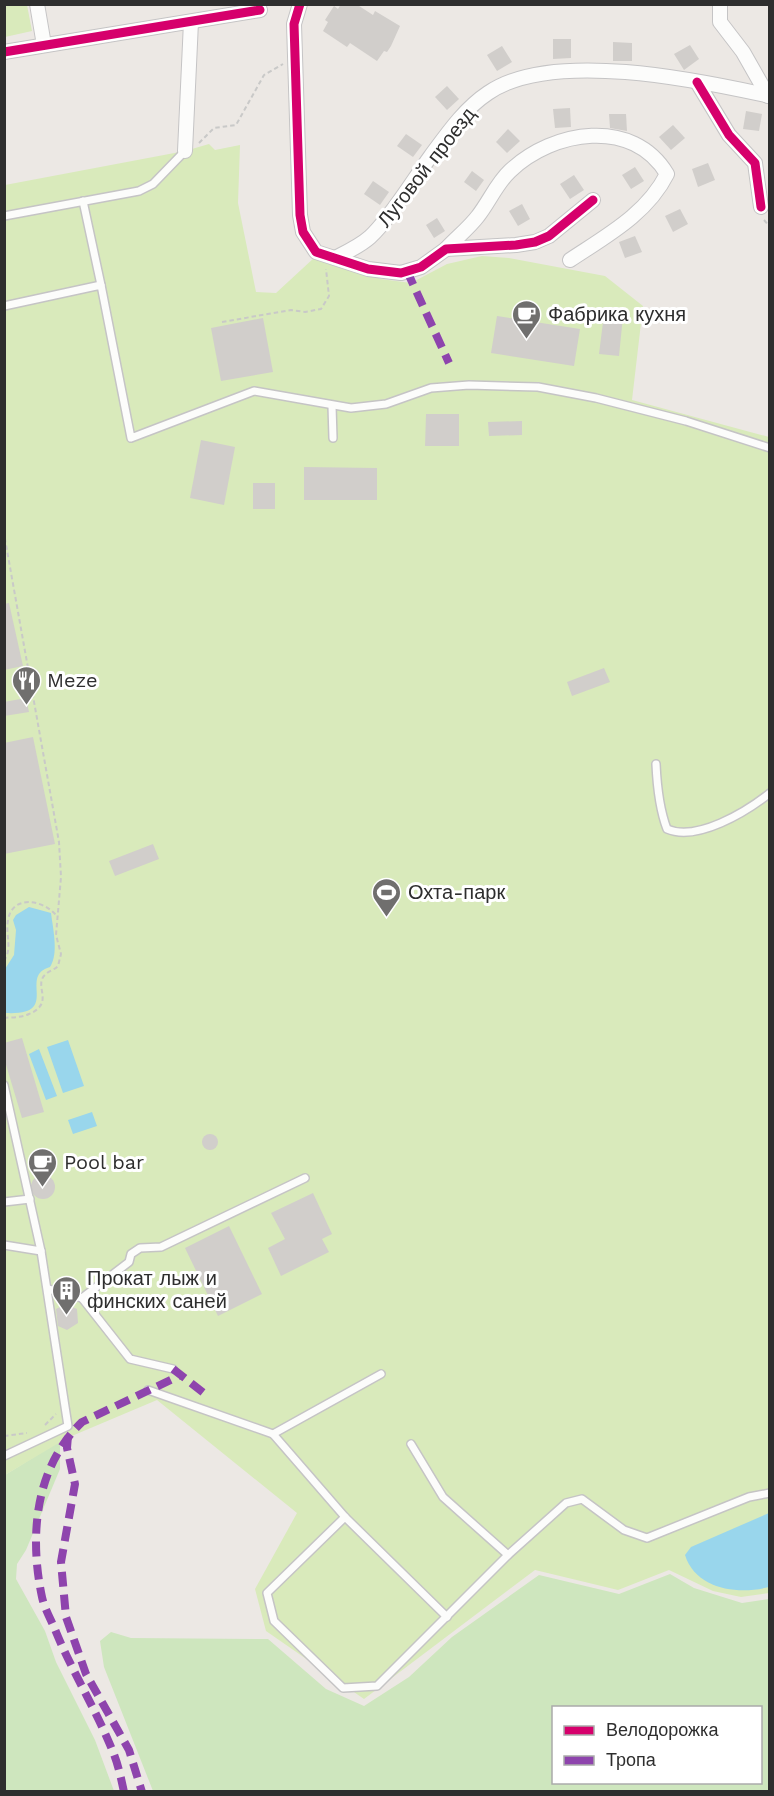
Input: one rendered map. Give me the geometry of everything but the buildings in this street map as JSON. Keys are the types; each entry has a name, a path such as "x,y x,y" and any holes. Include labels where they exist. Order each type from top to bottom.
{"street":[{"path":"37,4 44,45"},
{"path":"300,4 294,24 300,215 306,237 316,252 368,269 402,273 421,267 446,249 477,218 509,171 539,151 577,135 612,136 644,149 657,158 667,174 651,200 626,222 570,260"},
{"path":"720,4 720,22 743,52 769,96"},
{"path":"4,52 260,10"},
{"path":"186,148 191,22"},
{"name":"Луговой проезд","path":"329,256 371,236 456,122 487,93 513,80 537,74 610,72 654,75 769,96"},
{"path":"697,82 729,135 755,163 761,207"},
{"path":"446,249 516,246 535,242 549,236 593,200"}],"lane":[{"path":"4,216 146,188 153,184 186,148"},
{"path":"83,201 131,438 254,392 351,408 386,404 431,388 469,385 538,387 596,398 686,421 770,448"},
{"path":"4,306 101,285"},
{"path":"332,406 333,438"},
{"path":"656,764 663,820 667,829 675,833 691,832 730,819 770,793"},
{"path":"4,1085 41,1251 68,1426 4,1456"},
{"path":"82,1298 129,1262 130,1254 140,1248 161,1247 305,1178"},
{"path":"4,1202 30,1198"},
{"path":"4,1245 41,1251"},
{"path":"48,1289 82,1298 130,1359 173,1369"},
{"path":"273,1434 381,1374"},
{"path":"148,1390 273,1434 345,1517 447,1617"},
{"path":"411,1444 443,1497 508,1555"},
{"path":"345,1517 267,1593 274,1621 343,1688 377,1686 508,1555 566,1503 582,1499 624,1530 647,1538 749,1497 770,1493"}],"path":[{"path":"186,148 202,141 214,128 236,124 264,75 277,66 294,61"},
{"path":"222,322 291,310 305,312 321,309 329,296 329,256"},
{"path":"4,1018 30,1014 44,1002 42,980 45,974 58,966 61,954 56,935 61,877 57,847 59,842 5,539"},
{"path":"4,962 10,952 8,919 12,911 25,902 40,902 57,916"},
{"path":"42,1428 65,1406"},
{"path":"4,1436 33,1431"}],"green space":[{"path":"4,5 27,5 32,31 5,37"},
{"name":"Охта-парк","path":"209,144 215,150 240,145 238,203 256,292 276,293 315,257 381,279 411,283 447,264 482,256 509,258 605,276 643,306 632,400 769,437 769,1593 741,1597 713,1591 669,1570 618,1590 535,1570 364,1699 266,1631 255,1589 297,1513 157,1400 67,1438 5,1475 5,185 185,151"},
{"path":"60,1441 60,1469 26,1550 17,1564 16,1579 45,1631 56,1662 95,1740 114,1791 5,1791 5,1475"},
{"path":"670,1574 694,1588 742,1603 769,1599 769,1791 153,1791 104,1667 100,1641 111,1632 131,1638 268,1639 326,1689 364,1706 409,1677 452,1637 539,1575 619,1594"}],"water":[{"path":"29,907 51,913 55,941 53,962 37,978 36,1002 32,1008 22,1012 5,1013 5,969 14,955 16,930 13,920 16,915"},
{"path":"68,1040 84,1086 63,1093 47,1047"},
{"path":"39,1049 57,1096 46,1100 29,1054"},
{"path":"92,1112 97,1126 73,1134 68,1120"},
{"path":"769,1513 769,1587 732,1590 720,1587 709,1583 691,1567 685,1555 691,1547"}],"marked path":[{"path":"407,271 449,363"},
{"path":"173,1369 209,1397"},
{"path":"124,1792 116,1761 106,1736 68,1659 43,1601 36,1550 40,1504 45,1481 54,1460 66,1440 82,1422 181,1375"},
{"path":"68,1436 67,1448 75,1484 61,1562 66,1617 86,1674 129,1750 142,1792"}],"cycle path":[{"path":"300,4 294,24 300,215 303,232 316,252 368,269 401,273 421,267 446,249 535,242 549,236 593,200"},
{"path":"4,52 260,10"},
{"path":"697,82 729,135 755,163 761,207"}],"place":[{"name":"Фабрика кухня","path":"527,340"},
{"name":"Meze","path":"26,706"},
{"name":"Охта-парк","path":"387,918"},
{"name":"Pool bar","path":"43,1188"},
{"name":"Прокат лыж и финских саней","path":"66,1316"}]}
